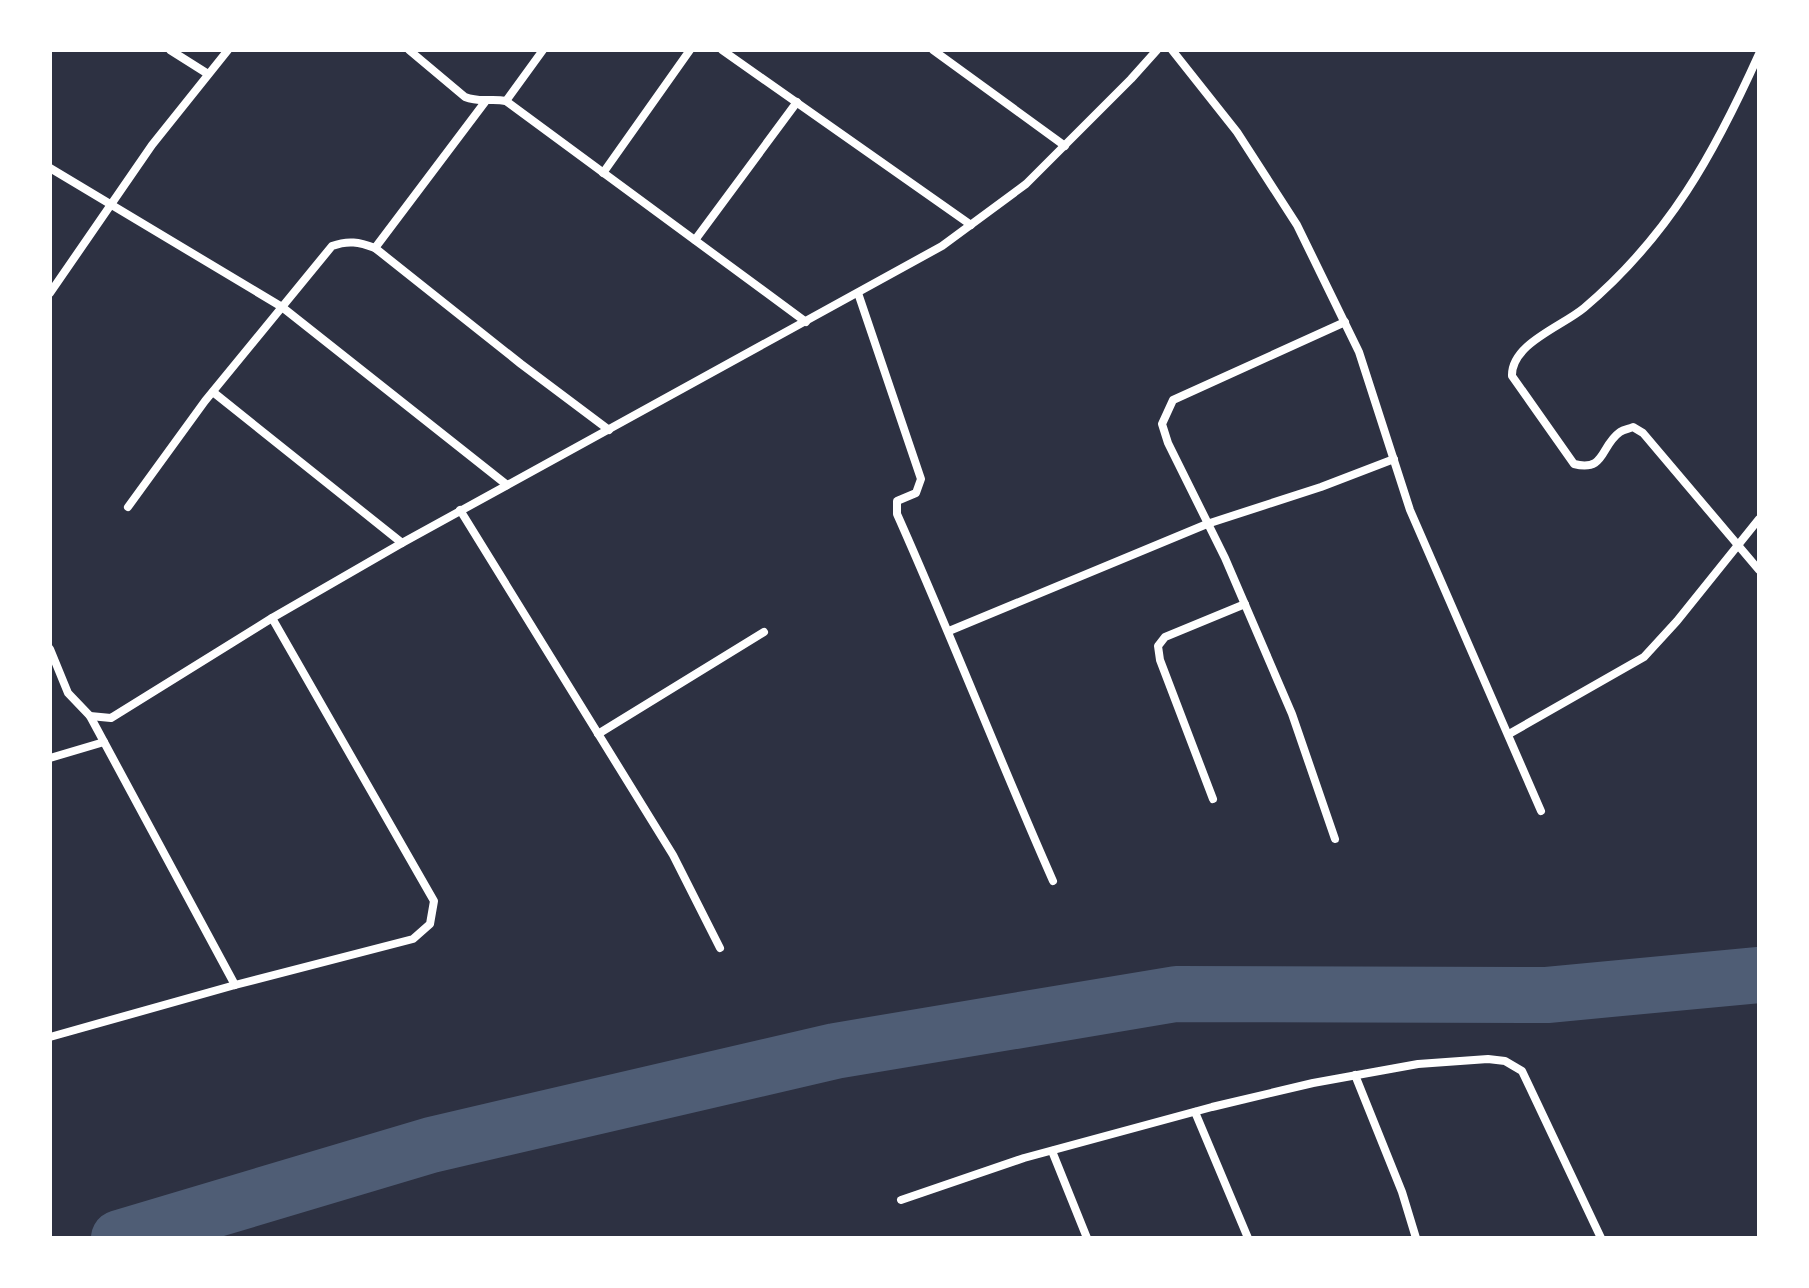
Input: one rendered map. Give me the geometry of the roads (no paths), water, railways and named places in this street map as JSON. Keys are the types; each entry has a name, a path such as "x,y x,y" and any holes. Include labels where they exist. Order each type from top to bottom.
{"street":[{"path":"170,50 208,74"},
{"path":"50,293 152,145 228,50"},
{"path":"409,50 465,97 485,102"},
{"path":"506,101 543,50"},
{"path":"603,173 690,50"},
{"path":"722,50 971,225"},
{"path":"933,50 1065,146"},
{"path":"90,716 111,718 272,618 460,510 942,246 1026,184 1157,50"},
{"path":"1172,50 1237,132 1297,225 1345,322 1359,352 1410,510 1541,811"},
{"path":"1759,54 1710,157 1643,253 1582,310 1517,354 1511,367 1512,376 1574,464 1587,467 1596,463 1619,433 1633,427 1643,433 1759,570"},
{"path":"375,248 485,102 494,98 506,101 806,322"},
{"path":"695,240 797,102"},
{"path":"50,168 282,307 507,485"},
{"path":"128,507 213,392 332,246 342,242 360,242 375,248 609,430"},
{"path":"858,293 921,479 916,493 897,501 895,507 1053,881"},
{"path":"1335,839 1292,714 1162,424 1173,400 1345,322"},
{"path":"213,392 402,543"},
{"path":"949,631 1207,524 1321,487 1394,459"},
{"path":"460,510 673,855 720,948"},
{"path":"1509,734 1644,657 1759,519"},
{"path":"1213,799 1160,660 1158,646 1165,637 1245,604"},
{"path":"50,1037 413,939 430,924 434,901 272,618"},
{"path":"598,734 764,632"},
{"path":"50,649 68,693 90,716 235,985"},
{"path":"50,758 104,742"},
{"path":"901,1200 1052,1151 1195,1112 1355,1075 1418,1064 1488,1059 1505,1061 1522,1071 1601,1238"},
{"path":"1355,1075 1402,1192 1416,1238"},
{"path":"1195,1112 1248,1238"},
{"path":"1052,1151 1087,1238"}],"waterway":[{"path":"119,1238 431,1145 835,1051 1176,994 1547,995 1759,975"}]}
